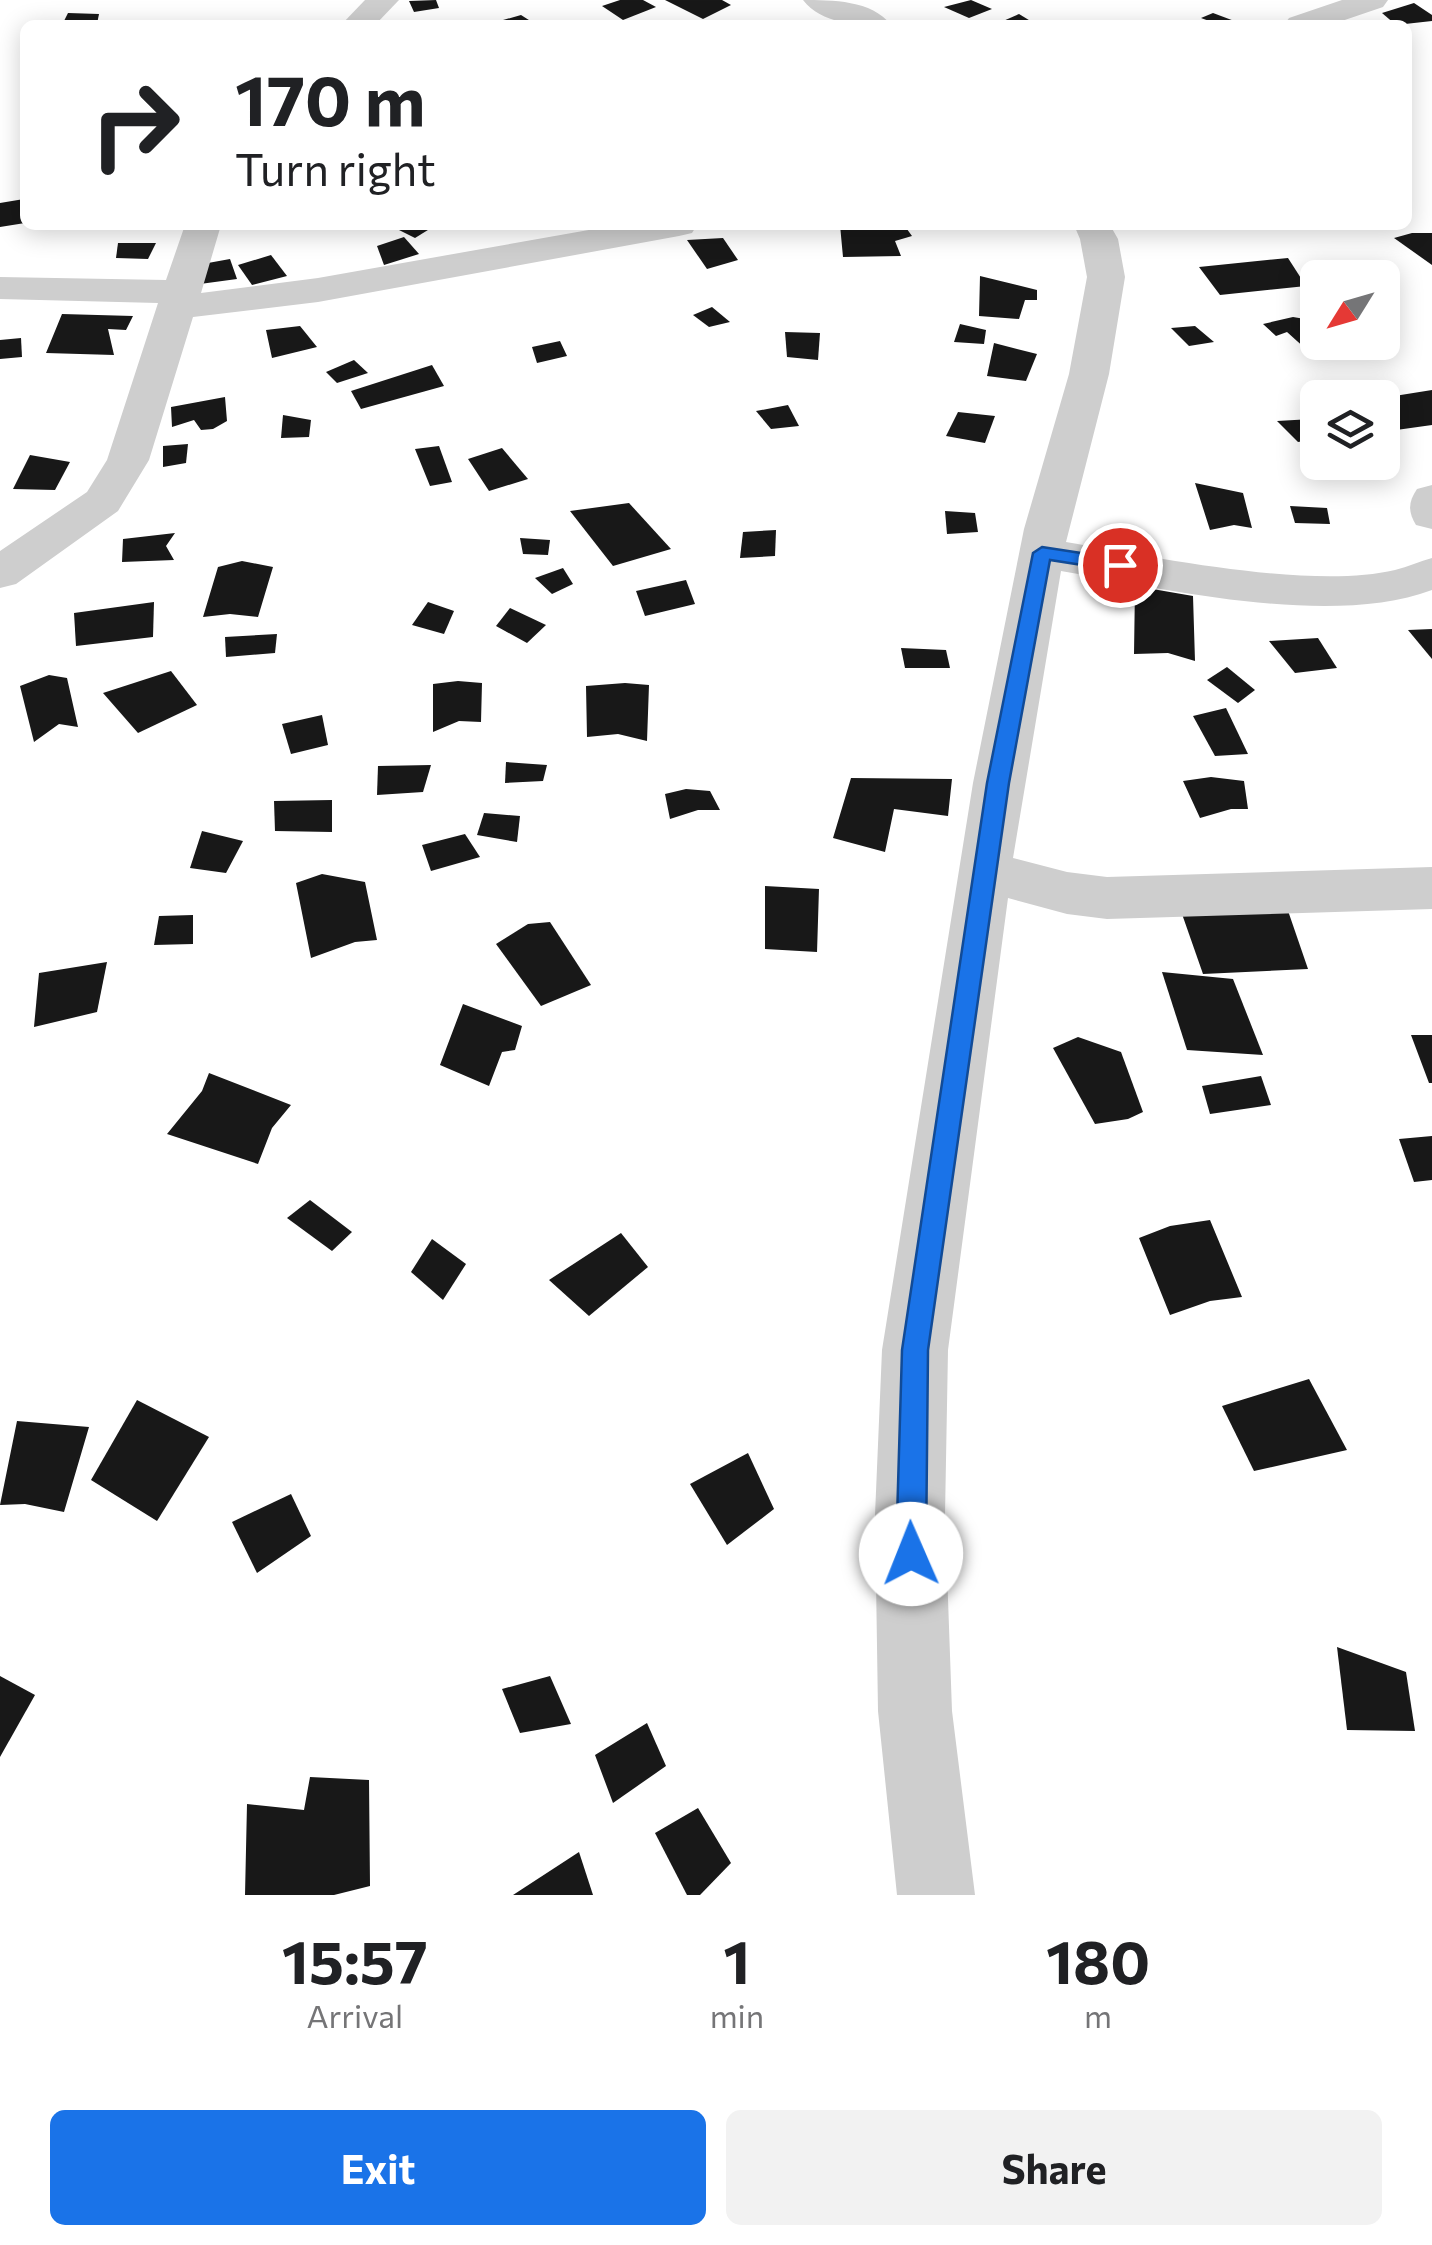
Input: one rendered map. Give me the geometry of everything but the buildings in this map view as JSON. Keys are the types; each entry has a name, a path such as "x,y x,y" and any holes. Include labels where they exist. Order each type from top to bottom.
{"street":[{"path":"362,20 383,0"},
{"path":"819,0 882,19"},
{"path":"1314,20 1372,0"},
{"path":"0,572 103,501 128,460 201,230"},
{"path":"0,288 177,300 318,290 651,230"},
{"path":"936,1895 915,1711 910,1515 915,1350 985,871 1042,553 1089,374 1106,277 1094,230"},
{"path":"1432,499 1432,515"},
{"path":"1042,553 1236,584 1312,588 1398,586 1432,573"},
{"path":"985,871 1067,893 1107,898 1432,888"}],"route":[{"path":"911,1554 915,1350 998,783 1042,553 1120,565"}]}
